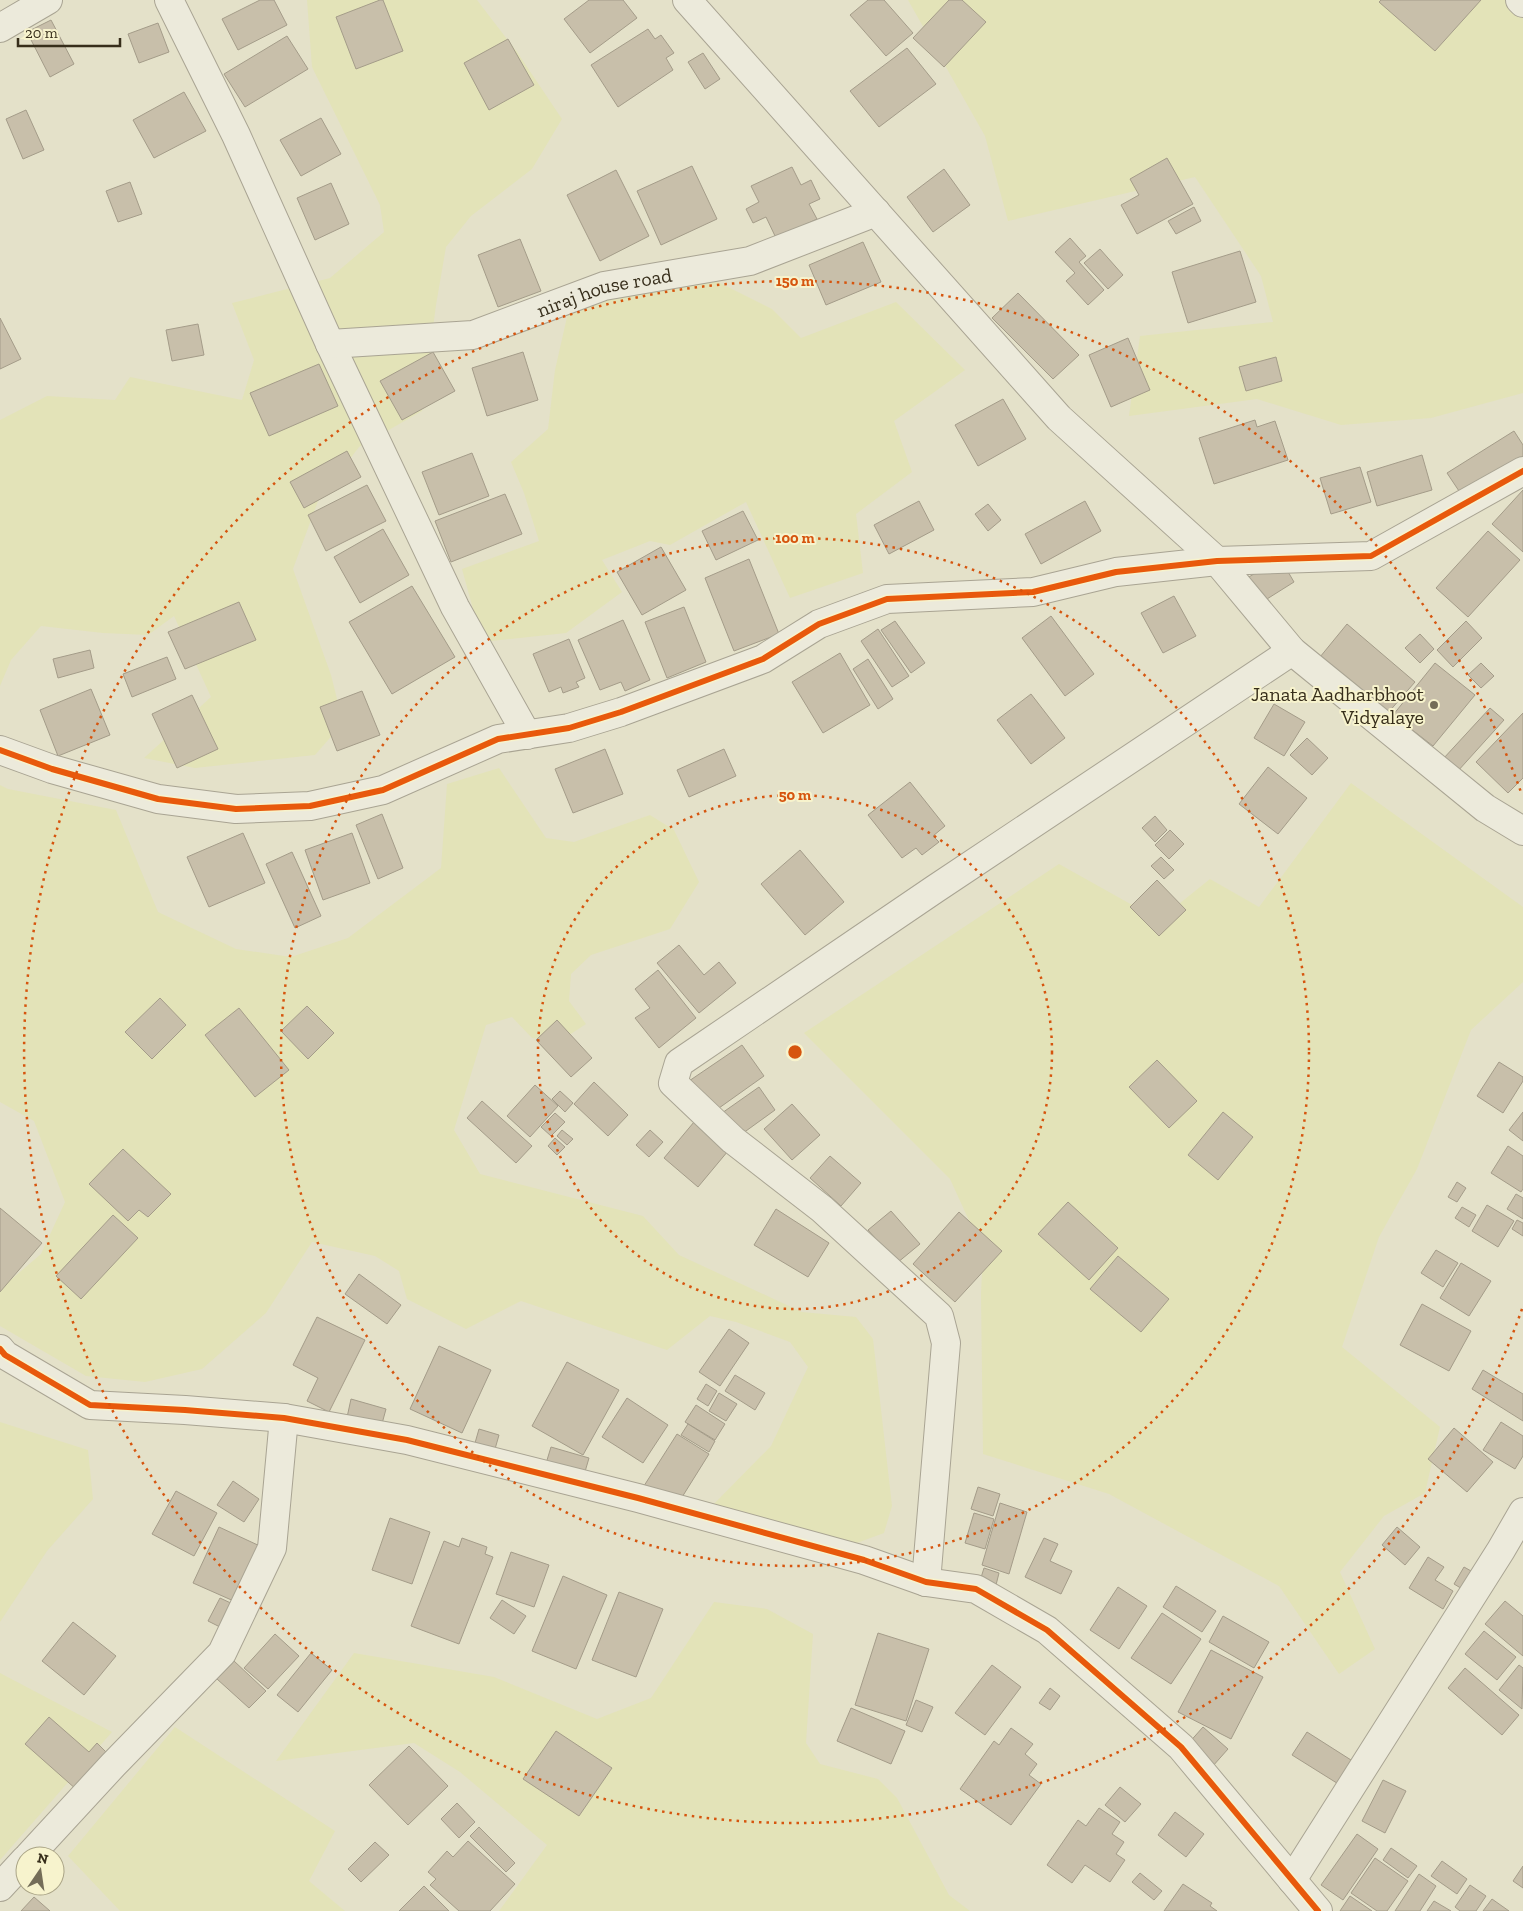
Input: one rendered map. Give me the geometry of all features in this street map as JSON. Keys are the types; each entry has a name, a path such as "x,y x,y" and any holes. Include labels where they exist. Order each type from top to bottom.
{"street":[{"path":"0,28 48,0"},
{"path":"169,0 236,135 330,344 456,607 526,735"},
{"path":"687,0 1059,418 1217,561 1292,651 1485,808 1523,831"},
{"path":"1520,0 1523,3"},
{"name":"niraj house road","path":"330,344 473,335 604,286 750,261 876,212"},
{"path":"0,750 52,769 158,799 236,809 310,806 383,790 498,739 569,728 612,714 763,659 819,624 887,599 1033,592 1116,572 1217,561 1371,556 1523,471"},
{"path":"926,1582 946,1343 939,1316 822,1209 733,1140 672,1082 679,1063 935,889 1292,651"},
{"path":"0,1349 5,1355 90,1405 284,1418 407,1440 628,1496 864,1560 926,1582 976,1589 1047,1630 1181,1747 1318,1911"},
{"path":"38,1846 113,1765 222,1653 272,1548 284,1418"},
{"path":"1292,1880 1501,1550 1523,1512"},
{"path":"0,1887 15,1871"}],"green space":[{"path":"307,0 477,0 517,52 562,119 532,169 471,216 446,247 422,411 359,447 318,501 293,569 331,675 343,723 315,755 195,768 144,758 211,697 174,616 148,635 103,633 41,626 11,660 0,686 0,420 47,396 115,400 130,377 242,400 254,360 232,303 330,278 384,232 380,205 312,67"},
{"path":"908,0 1523,0 1523,393 1431,418 1341,425 1257,399 1129,416 1140,336 1273,322 1261,276 1195,177 1008,221 985,136"},
{"path":"704,275 772,309 801,338 896,302 965,370 894,421 912,472 856,514 863,573 790,598 746,502 670,545 650,541 602,560 622,592 566,633 482,642 462,569 539,541 524,493 511,462 548,429 555,370 572,295"},
{"path":"499,768 546,838 574,842 650,815 674,830 699,882 670,929 591,955 571,974 569,1001 586,1024 560,1041 532,1038 512,1017 486,1025 454,1130 480,1174 643,1216 679,1255 802,1312 856,1317 873,1339 892,1506 884,1533 857,1543 829,1540 707,1511 771,1446 808,1367 790,1342 736,1322 710,1316 667,1350 521,1301 466,1329 407,1299 399,1271 375,1256 312,1242 266,1313 202,1369 145,1382 86,1376 0,1326 0,1289 41,1254 65,1202 34,1121 0,1102 0,785 8,789 116,810 158,912 236,949 291,957 348,938 441,868 447,784"},
{"path":"1351,783 1523,907 1523,982 1471,1030 1417,1169 1379,1237 1342,1347 1440,1427 1425,1493 1384,1516 1340,1572 1375,1649 1339,1674 1279,1586 1109,1494 983,1454 981,1294 983,1251 950,1179 804,1033 1059,864 1159,920 1210,879 1259,907"},
{"path":"0,1422 88,1450 93,1499 47,1551 0,1622"},
{"path":"714,1602 767,1609 813,1634 806,1743 820,1764 878,1779 897,1798 949,1895 970,1911 499,1911 547,1845 460,1772 414,1743 276,1761 354,1653 494,1677 597,1719 651,1698"},
{"path":"0,1673 112,1732 0,1860"},
{"path":"175,1727 335,1831 309,1881 345,1911 120,1911 68,1856"}],"building":[{"path":"260,0 274,0 287,25 238,50 222,19"},
{"path":"383,0 403,51 356,69 336,17"},
{"path":"589,0 623,0 637,18 590,53 564,19"},
{"path":"868,0 884,0 913,33 886,56 850,15"},
{"path":"949,0 962,0 986,22 944,67 913,38"},
{"path":"1381,0 1481,0 1435,51 1379,2"},
{"path":"51,20 74,64 50,77 27,32"},
{"path":"158,23 169,52 139,63 128,34"},
{"path":"648,29 655,39 661,35 674,53 666,58 673,70 618,107 591,65"},
{"path":"287,36 308,69 245,107 224,74"},
{"path":"508,39 534,85 489,110 464,63"},
{"path":"907,48 936,84 879,127 850,91"},
{"path":"703,53 720,79 705,89 688,62"},
{"path":"184,92 206,131 154,158 133,120"},
{"path":"26,110 44,150 23,159 6,119"},
{"path":"321,118 341,154 301,176 280,140"},
{"path":"1167,158 1193,204 1137,234 1121,205 1139,195 1130,179"},
{"path":"692,166 717,219 661,245 637,191"},
{"path":"792,167 801,185 811,180 820,199 809,204 817,219 776,238 766,217 753,223 746,209 759,202 751,186"},
{"path":"944,169 970,205 933,232 907,197"},
{"path":"616,170 649,236 600,261 567,195"},
{"path":"130,182 142,214 118,222 106,191"},
{"path":"331,183 349,224 315,240 297,198"},
{"path":"1194,207 1201,221 1176,234 1168,221"},
{"path":"1070,238 1086,256 1079,262 1104,290 1088,305 1066,281 1075,273 1055,252"},
{"path":"520,239 541,291 498,307 478,255"},
{"path":"863,242 881,282 826,305 809,265"},
{"path":"1100,249 1123,275 1108,289 1084,263"},
{"path":"1240,251 1256,302 1188,323 1172,272"},
{"path":"1018,293 1079,355 1053,379 992,318"},
{"path":"0,318 21,359 0,369"},
{"path":"198,324 204,355 172,361 166,330"},
{"path":"1128,338 1150,390 1111,407 1089,355"},
{"path":"433,352 455,391 402,420 380,381"},
{"path":"523,352 538,400 487,416 472,368"},
{"path":"1276,357 1282,381 1246,391 1239,367"},
{"path":"319,364 338,406 269,436 250,393"},
{"path":"1003,399 1026,439 978,466 955,425"},
{"path":"1255,420 1257,427 1275,421 1288,460 1214,484 1199,438"},
{"path":"1514,431 1523,445 1523,460 1463,497 1447,473"},
{"path":"347,451 361,477 304,508 290,482"},
{"path":"472,453 489,496 439,515 422,472"},
{"path":"1422,455 1432,490 1377,506 1367,472"},
{"path":"1360,467 1371,502 1331,514 1320,478"},
{"path":"367,485 386,521 326,551 308,515"},
{"path":"1523,490 1523,552 1492,524"},
{"path":"505,494 522,534 451,562 435,521"},
{"path":"919,501 934,530 889,554 874,525"},
{"path":"1085,501 1101,531 1041,564 1025,534"},
{"path":"988,504 1001,520 988,531 975,514"},
{"path":"743,511 758,540 716,560 702,531"},
{"path":"383,529 409,575 360,603 334,557"},
{"path":"1488,531 1520,560 1468,617 1436,588"},
{"path":"661,547 686,590 642,615 617,572"},
{"path":"1280,558 1294,582 1259,604 1244,580"},
{"path":"749,559 779,634 734,651 705,578"},
{"path":"412,586 455,657 392,694 349,622"},
{"path":"1174,596 1196,636 1163,653 1141,613"},
{"path":"239,602 256,640 185,669 168,632"},
{"path":"684,607 706,662 667,678 645,622"},
{"path":"1051,616 1094,674 1065,696 1022,638"},
{"path":"623,620 650,680 625,691 621,682 600,690 578,640"},
{"path":"895,621 925,663 911,673 881,630"},
{"path":"1466,621 1482,638 1453,667 1437,650"},
{"path":"1347,624 1415,682 1387,714 1320,657"},
{"path":"878,629 909,676 892,687 861,641"},
{"path":"1420,634 1434,649 1420,663 1405,648"},
{"path":"569,639 585,678 576,682 579,687 563,693 561,687 549,692 533,654"},
{"path":"90,650 94,668 58,678 53,659"},
{"path":"840,653 870,705 823,733 792,682"},
{"path":"167,657 176,679 132,697 123,674"},
{"path":"868,659 893,699 878,709 853,669"},
{"name":"Janata Aadharbhoot Vidyalaye","path":"1435,663 1475,695 1433,746 1393,715"},
{"path":"1481,663 1494,676 1481,688 1468,675"},
{"path":"91,689 110,735 58,756 40,710"},
{"path":"362,691 380,735 337,751 320,707"},
{"path":"1031,694 1065,738 1031,764 997,720"},
{"path":"192,695 218,749 177,768 152,714"},
{"path":"1274,704 1305,722 1284,756 1254,738"},
{"path":"1490,708 1504,720 1457,772 1443,759"},
{"path":"1523,713 1523,778 1508,793 1476,762"},
{"path":"1307,738 1328,758 1312,775 1290,755"},
{"path":"605,749 623,794 573,813 555,769"},
{"path":"724,749 736,776 689,797 677,770"},
{"path":"1268,767 1307,798 1278,834 1239,804"},
{"path":"910,782 945,826 933,836 939,842 922,855 916,848 902,858 868,815"},
{"path":"382,814 403,868 378,879 356,825"},
{"path":"1155,816 1167,830 1155,842 1142,828"},
{"path":"1170,830 1184,844 1169,859 1155,845"},
{"path":"243,833 265,883 209,907 187,857"},
{"path":"352,833 370,883 323,900 305,850"},
{"path":"800,850 844,902 805,935 761,884"},
{"path":"292,852 321,916 295,928 266,864"},
{"path":"1161,857 1174,870 1164,879 1151,866"},
{"path":"1157,880 1186,910 1159,936 1130,907"},
{"path":"679,945 704,975 719,962 736,983 699,1013 657,963"},
{"path":"658,970 696,1018 659,1048 635,1018 650,1008 635,989"},
{"path":"160,998 186,1025 152,1059 125,1032"},
{"path":"307,1006 334,1033 308,1059 281,1031"},
{"path":"239,1008 289,1070 255,1097 205,1035"},
{"path":"557,1020 592,1058 571,1077 536,1040"},
{"path":"742,1045 764,1076 712,1113 689,1081"},
{"path":"1157,1060 1197,1101 1169,1128 1129,1087"},
{"path":"1499,1062 1523,1077 1523,1081 1503,1113 1477,1096"},
{"path":"594,1082 628,1115 608,1136 574,1104"},
{"path":"535,1085 558,1106 530,1137 507,1116"},
{"path":"759,1087 775,1110 739,1136 722,1113"},
{"path":"560,1091 573,1103 565,1112 552,1099"},
{"path":"482,1101 532,1146 516,1163 467,1118"},
{"path":"792,1104 820,1135 792,1160 764,1129"},
{"path":"1223,1112 1253,1137 1218,1180 1188,1155"},
{"path":"1523,1112 1523,1141 1509,1130"},
{"path":"555,1113 565,1122 551,1136 541,1127"},
{"path":"694,1122 728,1151 698,1187 664,1158"},
{"path":"562,1130 573,1139 567,1145 557,1136"},
{"path":"650,1130 663,1142 649,1157 636,1145"},
{"path":"555,1138 565,1147 557,1155 548,1146"},
{"path":"1508,1146 1523,1156 1523,1189 1521,1192 1491,1173"},
{"path":"123,1149 171,1194 148,1217 139,1210 128,1221 89,1184"},
{"path":"830,1156 861,1183 841,1206 810,1178"},
{"path":"1457,1182 1466,1188 1457,1202 1448,1197"},
{"path":"1516,1194 1523,1198 1523,1219 1507,1209"},
{"path":"1068,1202 1118,1248 1089,1280 1038,1234"},
{"path":"1487,1205 1514,1221 1498,1247 1472,1231"},
{"path":"1462,1207 1476,1215 1469,1227 1455,1218"},
{"path":"0,1208 42,1243 0,1292"},
{"path":"776,1209 829,1243 808,1277 754,1245"},
{"path":"891,1211 920,1244 897,1263 868,1230"},
{"path":"959,1212 1002,1251 955,1302 913,1264"},
{"path":"113,1215 138,1238 81,1299 56,1276"},
{"path":"1517,1220 1523,1223 1523,1236 1512,1229"},
{"path":"1436,1250 1458,1263 1443,1287 1421,1273"},
{"path":"1118,1256 1169,1299 1141,1332 1090,1289"},
{"path":"1461,1263 1491,1281 1469,1316 1440,1298"},
{"path":"359,1274 401,1305 387,1324 345,1294"},
{"path":"1422,1304 1471,1331 1449,1371 1400,1345"},
{"path":"317,1317 365,1340 329,1412 307,1401 318,1378 293,1365"},
{"path":"729,1329 749,1343 720,1386 699,1372"},
{"path":"439,1346 491,1370 462,1433 410,1409"},
{"path":"567,1362 619,1390 583,1455 532,1426"},
{"path":"1483,1370 1523,1394 1523,1421 1472,1389"},
{"path":"735,1375 765,1393 755,1410 725,1391"},
{"path":"706,1384 717,1391 708,1406 697,1399"},
{"path":"719,1393 737,1404 726,1421 709,1411"},
{"path":"627,1398 668,1425 643,1463 602,1437"},
{"path":"351,1399 386,1409 380,1431 346,1422"},
{"path":"696,1405 725,1424 715,1440 685,1422"},
{"path":"1501,1422 1523,1436 1523,1456 1515,1469 1483,1450"},
{"path":"688,1424 715,1441 709,1452 681,1435"},
{"path":"1454,1428 1493,1462 1467,1492 1428,1459"},
{"path":"479,1429 499,1435 491,1463 471,1457"},
{"path":"677,1434 709,1454 674,1510 642,1489"},
{"path":"551,1447 589,1458 582,1482 544,1470"},
{"path":"233,1481 259,1499 244,1522 217,1505"},
{"path":"978,1487 1000,1494 993,1516 971,1509"},
{"path":"176,1491 217,1513 194,1556 152,1534"},
{"path":"1000,1503 1027,1512 1009,1574 982,1565"},
{"path":"974,1513 994,1519 985,1549 965,1543"},
{"path":"390,1518 430,1532 412,1584 372,1570"},
{"path":"219,1527 262,1547 236,1602 193,1583"},
{"path":"1397,1527 1420,1547 1405,1565 1382,1545"},
{"path":"462,1538 487,1547 485,1554 493,1557 459,1644 411,1626 444,1541 459,1547"},
{"path":"1044,1538 1058,1544 1050,1561 1072,1571 1061,1594 1025,1577"},
{"path":"511,1552 549,1565 534,1607 496,1594"},
{"path":"1428,1557 1444,1567 1435,1580 1453,1591 1443,1609 1409,1588"},
{"path":"1464,1567 1480,1576 1469,1593 1454,1584"},
{"path":"984,1568 999,1573 995,1589 979,1584"},
{"path":"563,1576 607,1595 576,1669 532,1651"},
{"path":"1176,1586 1216,1611 1202,1632 1163,1607"},
{"path":"1118,1587 1147,1606 1119,1649 1090,1630"},
{"path":"619,1592 663,1609 636,1677 592,1660"},
{"path":"220,1598 235,1605 224,1629 208,1621"},
{"path":"502,1600 526,1616 514,1634 490,1618"},
{"path":"1505,1601 1523,1616 1523,1656 1485,1624"},
{"path":"1162,1613 1201,1639 1171,1684 1131,1658"},
{"path":"1223,1616 1269,1642 1254,1668 1209,1642"},
{"path":"73,1622 116,1656 84,1695 42,1661"},
{"path":"1484,1631 1516,1657 1497,1680 1465,1654"},
{"path":"878,1633 929,1649 906,1721 855,1705"},
{"path":"275,1634 299,1656 268,1689 244,1668"},
{"path":"1211,1650 1263,1677 1231,1739 1178,1712"},
{"path":"311,1653 332,1670 298,1712 277,1695"},
{"path":"234,1661 266,1691 249,1708 217,1679"},
{"path":"992,1665 1021,1687 985,1735 955,1713"},
{"path":"1519,1665 1523,1668 1522,1709 1499,1690"},
{"path":"1465,1668 1519,1715 1502,1735 1448,1688"},
{"path":"1050,1688 1060,1696 1050,1710 1039,1703"},
{"path":"916,1700 933,1707 922,1732 906,1725"},
{"path":"851,1708 905,1731 891,1764 837,1741"},
{"path":"49,1717 89,1752 97,1743 109,1755 77,1790 25,1744"},
{"path":"1203,1727 1228,1749 1212,1767 1187,1745"},
{"path":"1011,1728 1033,1744 1025,1754 1037,1764 1029,1775 1041,1784 1011,1825 960,1789 994,1741 999,1745"},
{"path":"556,1731 612,1768 579,1816 523,1779"},
{"path":"1307,1732 1362,1767 1348,1790 1292,1755"},
{"path":"409,1746 448,1786 408,1825 369,1785"},
{"path":"1383,1780 1406,1791 1385,1833 1362,1821"},
{"path":"1120,1787 1141,1804 1125,1822 1105,1805"},
{"path":"457,1803 475,1822 459,1838 441,1819"},
{"path":"1099,1808 1120,1822 1112,1834 1124,1842 1116,1854 1125,1860 1110,1882 1085,1865 1072,1883 1047,1865 1078,1820 1086,1826"},
{"path":"1175,1812 1204,1834 1186,1857 1158,1835"},
{"path":"479,1827 515,1863 506,1872 470,1836"},
{"path":"1357,1834 1378,1849 1343,1900 1321,1885"},
{"path":"468,1841 515,1884 490,1911 459,1911 430,1885 436,1879 428,1872 447,1851 453,1857"},
{"path":"375,1842 389,1855 361,1882 348,1869"},
{"path":"1391,1848 1417,1866 1408,1878 1383,1860"},
{"path":"1375,1858 1408,1881 1387,1911 1377,1911 1351,1893"},
{"path":"1442,1861 1467,1879 1457,1894 1431,1876"},
{"path":"1523,1866 1523,1888 1513,1881"},
{"path":"1140,1873 1162,1891 1154,1900 1132,1882"},
{"path":"1419,1874 1436,1886 1420,1911 1395,1911"},
{"path":"1183,1884 1212,1903 1210,1906 1217,1911 1164,1911"},
{"path":"1470,1885 1486,1896 1476,1911 1460,1911 1455,1907"},
{"path":"424,1886 449,1911 399,1911"},
{"path":"1350,1896 1372,1911 1340,1911"},
{"path":"34,1897 50,1911 21,1911"},
{"path":"1492,1899 1509,1911 1483,1911"},
{"path":"1434,1901 1451,1911 1427,1911"}],"cycle path":[{"path":"0,750 52,769 158,799 236,809 310,806 383,790 498,739 569,728 621,712 763,659 819,624 887,599 1033,592 1116,572 1217,561 1371,556 1523,471"},
{"path":"0,1349 5,1355 90,1405 284,1418 407,1440 638,1498 864,1560 926,1582 976,1589 1047,1630 1181,1747 1318,1911"}],"place":[{"name":"Janata Aadharbhoot Vidyalaye","path":"1434,705"}]}
